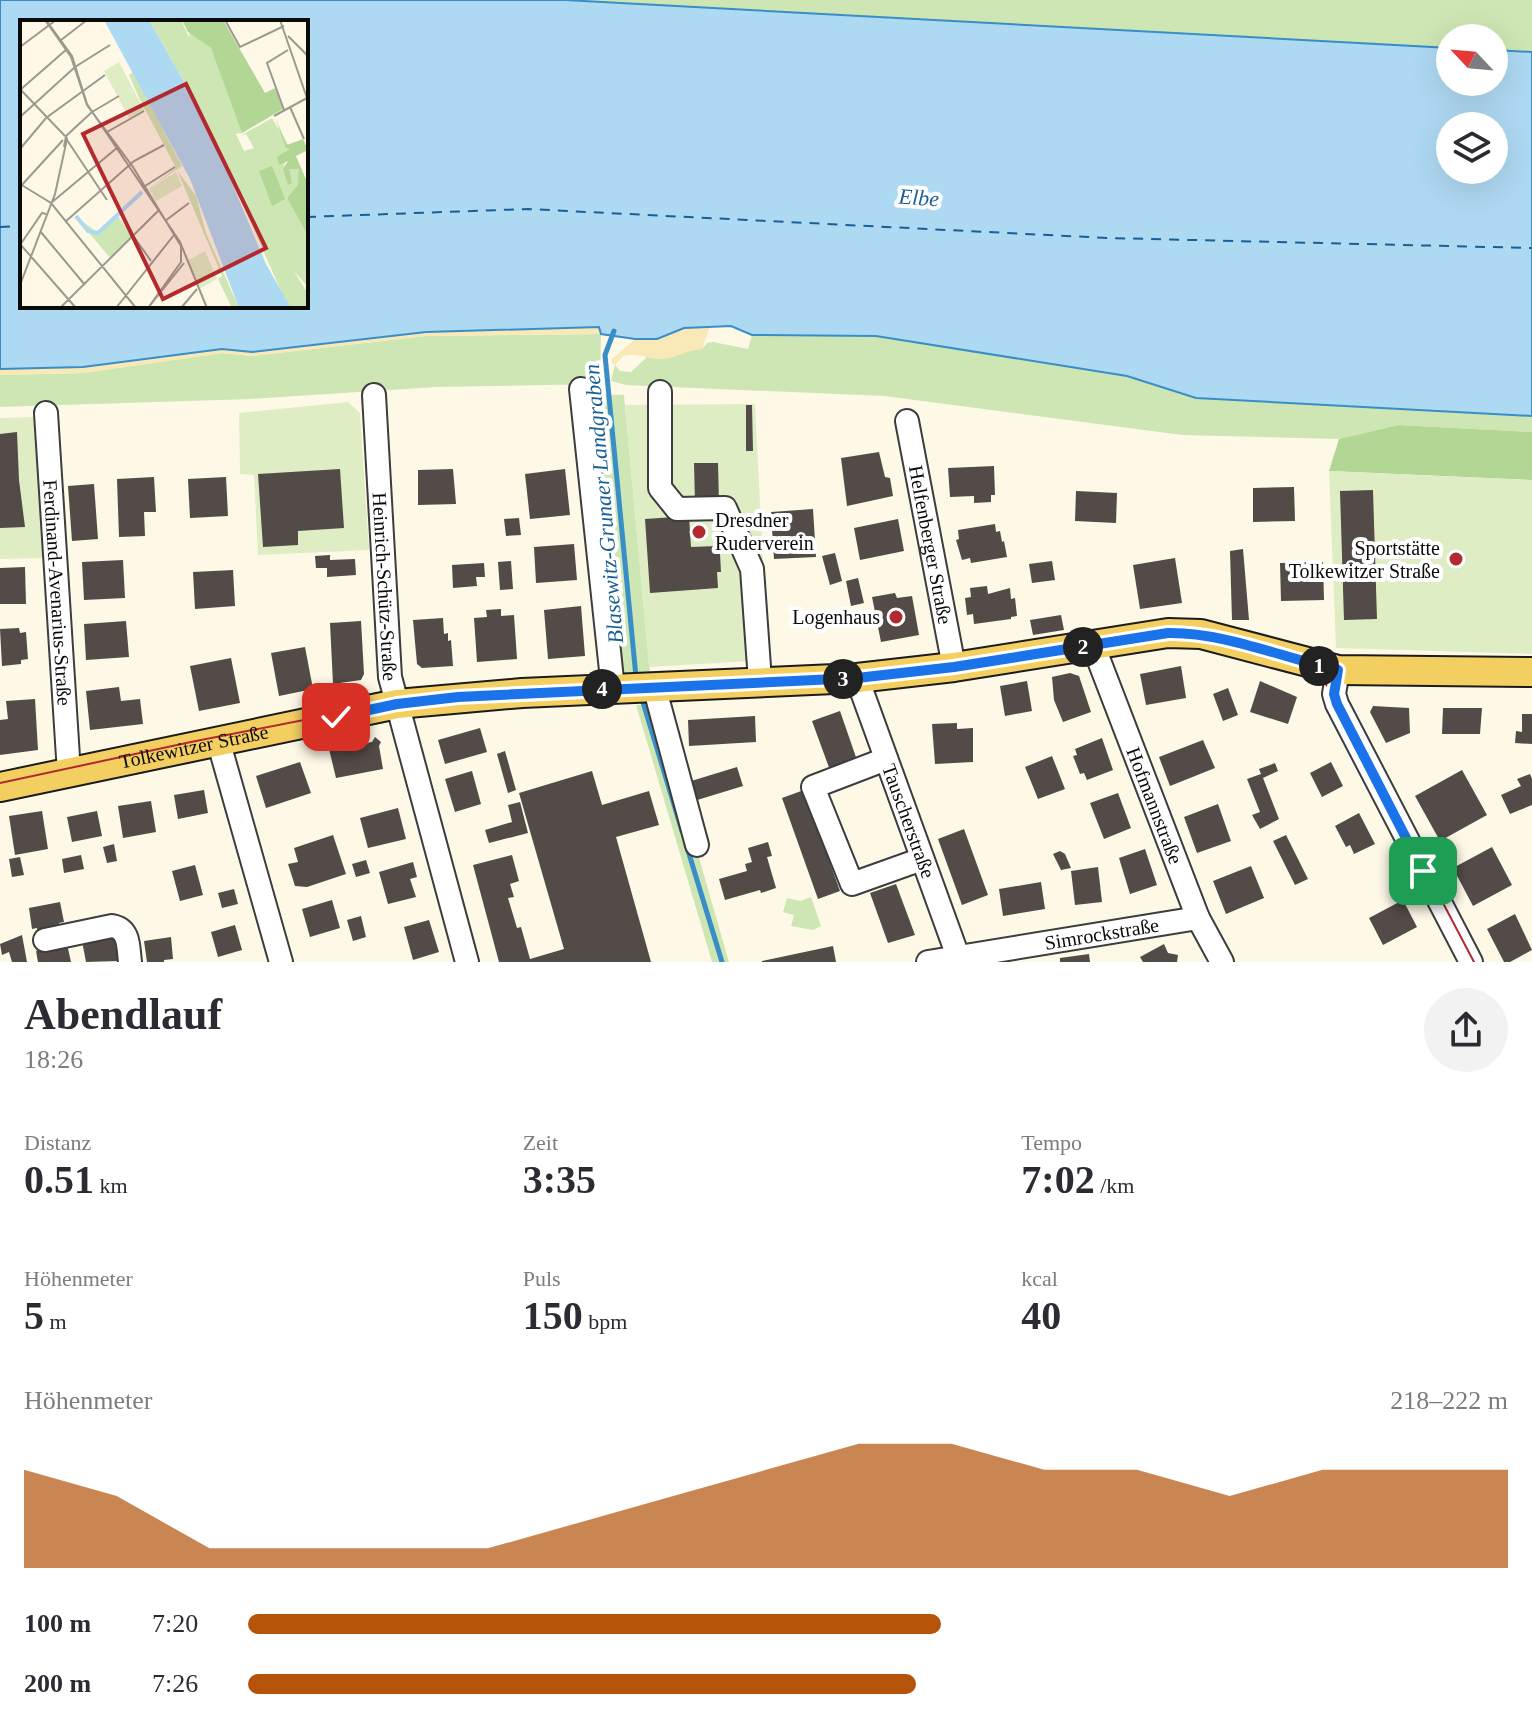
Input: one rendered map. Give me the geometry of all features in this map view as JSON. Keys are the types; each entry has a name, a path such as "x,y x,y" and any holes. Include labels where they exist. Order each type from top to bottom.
{"main road":[{"name":"Tolkewitzer Straße","path":"0,787 397,704 458,697 616,688 857,678 954,667 1168,633 1201,634 1338,670 1532,672"}],"street":[{"path":"581,389 616,688"},
{"path":"660,392 660,488 677,509 725,508 752,569 760,681"},
{"name":"Heinrich-Schütz-Straße","path":"374,395 390,677 467,962"},
{"name":"Ferdinand-Avenarius-Straße","path":"46,413 69,773"},
{"name":"Helfenberger Straße","path":"907,421 954,667"},
{"name":"Hofmannstraße","path":"1093,645 1198,918 1222,962"},
{"path":"1338,670 1334,694 1337,704 1471,962"},
{"name":"Tauscherstraße","path":"857,678 958,959"},
{"path":"653,686 697,845"},
{"path":"218,740 281,962"},
{"path":"886,759 813,787 852,884 922,859"},
{"name":"Simrockstraße","path":"928,962 1198,918"},
{"path":"45,940 119,927 126,936 130,962"}],"green space":[{"path":"565,0 1532,0 1532,52 1508,51 1508,24 1436,24 1436,47"},
{"path":"601,334 600,384 436,387 251,399 0,407 0,375 83,373 222,353 252,356 425,336"},
{"path":"752,335 876,336 1127,376 1196,398 1532,416 1532,432 1398,425 1339,439 1182,435 884,396 626,385 611,381 615,365 620,371 631,372 647,357 668,357 702,349 713,342 748,349"},
{"path":"593,394 624,395 650,673 619,674"},
{"path":"348,402 360,413 369,550 258,555 254,475 240,474 239,413"},
{"name":"Dresdner Ruderverein","path":"755,404 768,660 649,667 625,405"},
{"path":"37,417 44,558 0,559 0,418"},
{"path":"1398,425 1532,432 1532,480 1329,471 1339,439"},
{"name":"Sportstätte Tolkewitzer Straße","path":"1329,471 1532,480 1532,654 1336,648"},
{"path":"636,705 655,705 729,962 712,962"},
{"path":"811,897 821,926 813,930 791,926 794,915 783,912 787,898 800,901"}],"sand":[{"path":"599,327 601,334 425,336 252,356 222,353 83,373 0,375 0,369 83,367 222,349 252,352 426,332"},
{"path":"710,327 702,349 663,359 628,355 615,365 612,363 612,359 635,339 657,339 684,328"}],"water":[{"name":"Elbe","path":"0,0 565,0 1436,47 1436,96 1508,96 1508,51 1532,52 1532,416 1196,398 1127,376 876,336 752,335 731,326 684,328 657,339 601,334 599,327 426,332 252,352 222,349 83,367 0,369"}],"building":[{"path":"746,405 752,405 753,451 746,451"},
{"path":"17,432 25,527 0,528 0,434"},
{"path":"879,452 885,477 890,478 893,496 847,506 841,458"},
{"path":"694,463 718,463 719,503 695,503"},
{"path":"994,466 995,495 991,495 991,502 974,503 974,496 950,497 948,468"},
{"path":"340,469 344,528 298,531 298,545 263,547 258,474"},
{"path":"453,469 456,504 418,505 418,470"},
{"path":"565,469 570,515 530,519 525,474"},
{"path":"154,477 156,512 144,512 145,536 119,537 117,479"},
{"path":"226,477 228,516 190,518 188,479"},
{"path":"94,484 98,539 72,541 68,486"},
{"path":"1294,487 1295,521 1253,522 1253,488"},
{"path":"1373,490 1377,619 1344,620 1340,491"},
{"path":"1076,491 1117,493 1116,523 1075,521"},
{"path":"813,509 816,557 774,559 771,512"},
{"path":"689,516 691,547 717,546 721,572 717,572 718,588 650,593 645,519"},
{"path":"519,518 521,535 506,536 504,519"},
{"path":"898,519 904,551 860,560 854,528"},
{"path":"995,524 996,532 1000,531 1004,541 1007,557 971,563 970,558 962,560 956,540 959,539 958,530"},
{"path":"574,544 577,580 536,583 534,547"},
{"path":"1243,549 1249,620 1232,620 1230,551"},
{"path":"835,553 842,581 830,585 822,556"},
{"path":"330,555 330,560 355,559 356,575 327,577 327,568 316,568 315,556"},
{"path":"1175,558 1182,603 1140,609 1133,565"},
{"path":"123,560 125,598 84,600 82,562"},
{"path":"511,561 513,589 500,590 498,562"},
{"path":"1052,561 1055,580 1032,583 1029,564"},
{"path":"1323,562 1324,600 1281,601 1280,563"},
{"path":"484,563 485,577 476,577 477,586 453,588 452,565"},
{"path":"25,567 26,604 0,604 0,568"},
{"path":"233,570 235,606 195,609 193,572"},
{"path":"858,578 864,603 851,606 846,581"},
{"path":"987,586 988,594 1010,588 1011,599 1015,598 1017,616 974,624 973,614 967,615 965,598 971,597 970,588"},
{"name":"Logenhaus","path":"895,593 897,598 912,596 919,635 881,642 872,597"},
{"path":"581,606 585,656 548,659 544,610"},
{"path":"501,609 501,616 514,615 517,659 477,662 474,618 487,617 486,610"},
{"path":"1061,615 1064,630 1033,635 1030,620"},
{"path":"443,618 444,634 448,633 448,641 451,640 453,666 422,668 417,664 413,620"},
{"path":"126,621 129,657 86,660 84,624"},
{"path":"361,621 364,674 361,680 333,684 330,623"},
{"path":"19,628 20,633 26,632 28,659 21,660 21,664 2,666 0,629"},
{"path":"305,647 313,689 279,696 271,653"},
{"path":"231,658 240,703 199,711 190,666"},
{"path":"1181,666 1186,698 1146,705 1140,674"},
{"path":"1070,673 1079,676 1091,712 1063,722 1054,700 1052,677"},
{"path":"1027,681 1032,711 1005,716 1000,686"},
{"path":"1260,681 1297,697 1288,724 1250,712"},
{"path":"119,687 121,701 140,699 143,724 90,730 86,691"},
{"path":"1228,688 1238,715 1223,721 1213,694"},
{"path":"35,699 38,750 0,755 0,720 8,719 6,701"},
{"path":"1373,706 1409,708 1410,733 1386,743 1370,712"},
{"path":"1443,708 1482,708 1480,734 1442,734"},
{"path":"840,711 858,763 831,773 812,721"},
{"path":"1522,714 1532,714 1532,744 1515,743 1516,731 1522,732"},
{"path":"755,716 756,742 689,746 688,720"},
{"path":"957,723 957,729 973,728 973,762 935,764 932,724"},
{"path":"480,728 487,752 445,764 438,740"},
{"path":"375,737 381,742 383,769 336,778 329,749 372,742"},
{"path":"1102,738 1113,770 1087,780 1084,773 1080,774 1073,756 1077,755 1075,749"},
{"path":"1203,740 1215,768 1170,786 1159,757"},
{"path":"505,751 516,790 508,793 497,754"},
{"path":"1052,756 1065,789 1038,799 1025,767"},
{"path":"300,762 311,793 266,808 256,776"},
{"path":"1331,762 1343,786 1322,797 1310,773"},
{"path":"1275,763 1278,771 1263,778 1279,819 1260,829 1252,815 1260,812 1247,779 1261,774 1259,769"},
{"path":"737,767 743,786 694,801 688,782"},
{"path":"1462,770 1487,815 1440,841 1415,796"},
{"path":"472,771 481,804 455,812 445,779"},
{"path":"592,771 602,805 649,791 659,825 616,837 651,962 499,962 473,865 512,855 519,881 510,884 514,897 508,898 530,959 564,949 519,793"},
{"path":"1530,774 1532,805 1510,814 1501,795 1521,786 1517,779"},
{"path":"204,790 208,813 178,819 174,795"},
{"path":"804,790 840,891 818,899 782,798"},
{"path":"1118,793 1131,828 1104,839 1090,803"},
{"path":"151,801 156,832 123,838 118,806"},
{"path":"520,802 528,833 489,843 485,830 512,822 508,805"},
{"path":"1218,804 1231,841 1197,853 1184,817"},
{"path":"398,808 406,839 368,848 360,818"},
{"path":"42,811 48,849 15,855 9,816"},
{"path":"97,811 102,836 72,842 67,817"},
{"path":"1359,813 1375,844 1354,854 1350,845 1346,847 1335,826"},
{"path":"964,829 988,895 962,905 938,839"},
{"path":"333,835 346,874 307,887 295,886 288,864 298,862 294,848"},
{"path":"1286,835 1308,879 1295,885 1273,841"},
{"path":"768,842 772,856 767,857 776,888 725,900 719,879 747,871 745,864 752,862 748,848"},
{"path":"114,844 117,861 107,863 103,847"},
{"path":"1492,847 1512,885 1473,906 1453,868"},
{"path":"1145,849 1157,885 1130,894 1119,858"},
{"path":"1060,851 1065,854 1071,868 1061,870 1053,854"},
{"path":"81,855 84,869 64,873 62,859"},
{"path":"20,857 24,875 12,877 9,859"},
{"path":"366,860 370,873 356,877 352,864"},
{"path":"413,862 417,877 410,879 416,897 388,904 379,872"},
{"path":"195,865 203,895 180,901 172,871"},
{"path":"1251,866 1264,898 1226,914 1213,881"},
{"path":"1098,867 1102,902 1075,905 1071,871"},
{"path":"1041,882 1045,909 1003,916 999,889"},
{"path":"896,884 915,935 888,943 870,893"},
{"path":"234,889 238,904 222,908 218,893"},
{"path":"332,900 340,928 310,937 302,909"},
{"path":"1403,900 1417,927 1383,945 1369,918"},
{"path":"60,902 64,922 59,923 60,928 38,932 37,928 32,929 29,908"},
{"path":"1515,914 1532,950 1504,962 1487,929"},
{"path":"361,916 366,937 353,941 347,920"},
{"path":"429,920 439,952 413,960 404,927"},
{"path":"235,925 242,950 218,957 211,932"},
{"path":"22,935 27,962 12,962 9,952 2,955 0,944"},
{"path":"113,935 119,961 86,962 82,941"},
{"path":"171,937 173,959 147,962 144,941"},
{"path":"67,944 71,962 38,962 36,951"},
{"path":"1164,944 1168,953 1178,955 1177,962 1143,962 1140,957"},
{"path":"833,946 836,962 762,962 762,961"},
{"path":"1089,954 1090,962 1060,962 1060,958"}],"waterway":[{"name":"Blasewitz‐Grunaer Landgraben","path":"614,331 605,355 636,677"},
{"name":"Blasewitz‐Grunaer Landgraben","path":"642,699 682,831"},
{"name":"Blasewitz‐Grunaer Landgraben","path":"686,844 722,962"}],"ferry route":[{"path":"308,217 528,209 1107,238 1532,248"},
{"path":"0,227 20,226"}],"tram line":[{"path":"0,783 427,696 662,681 856,675 954,664 1168,630 1200,632 1238,639 1290,656 1311,669 1331,690 1474,962"}],"place":[{"name":"Dresdner Ruderverein","path":"699,532"},
{"name":"Sportstätte Tolkewitzer Straße","path":"1456,559"},
{"name":"Logenhaus","path":"896,617"}],"route":[{"path":"336,717 397,704 458,697 857,678 954,667 1168,633 1201,634 1338,670 1334,694 1337,704 1423,871"}]}
